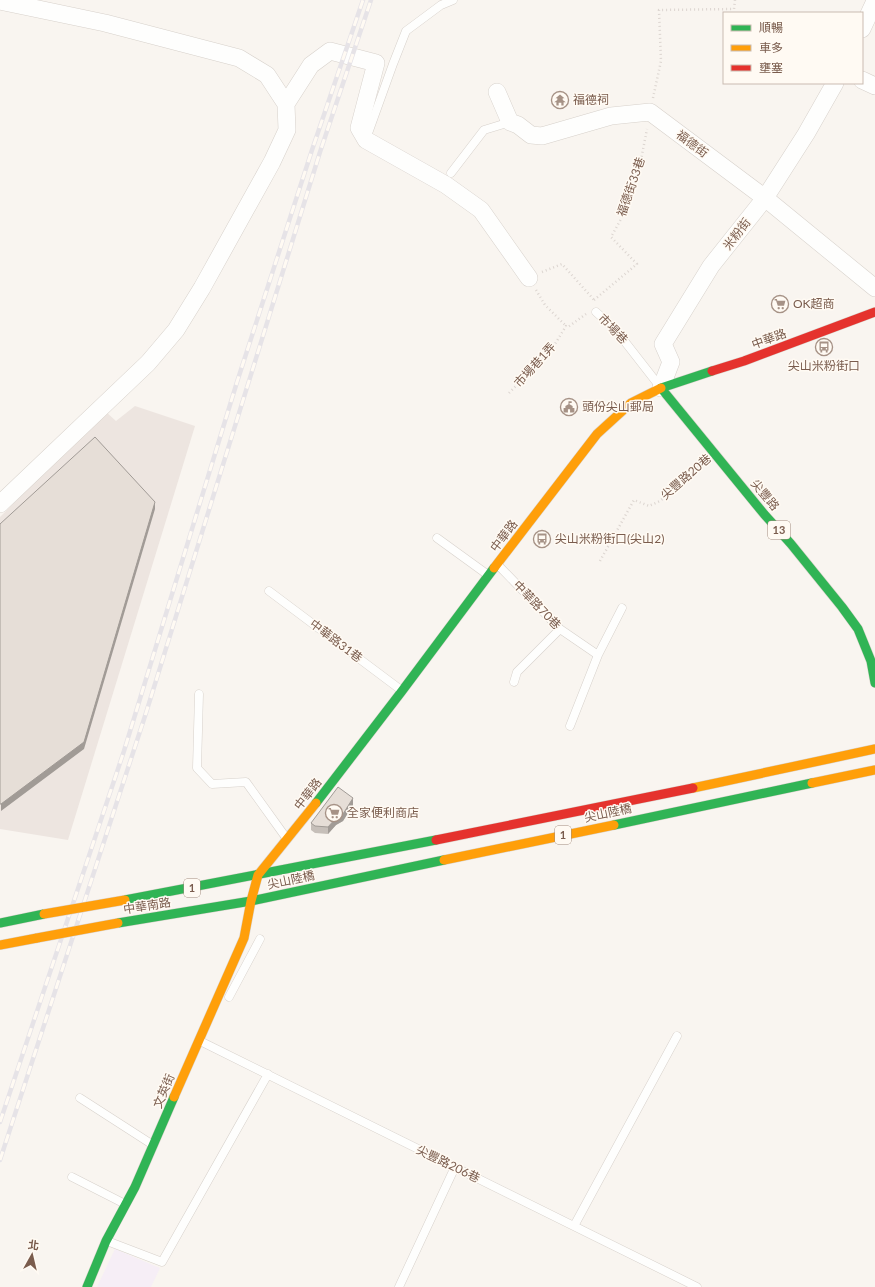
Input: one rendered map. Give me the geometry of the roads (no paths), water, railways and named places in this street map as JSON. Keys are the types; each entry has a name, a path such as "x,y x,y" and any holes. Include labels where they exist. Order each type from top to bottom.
{"main road":[{"name":"中華路","path":"251,901 258,875 288,840 597,434 631,403 661,388 744,361 875,312"},
{"name":"尖豐路","path":"661,388 764,514 792,544 858,629 872,661 875,683"},
{"name":"尖山陸橋","path":"258,875 563,815 875,749"},
{"name":"尖山陸橋","path":"251,901 875,770"},
{"name":"中華南路","path":"0,923 258,875"},
{"name":"中華南路","path":"0,945 118,923 251,901"},
{"name":"文英街","path":"87,1287 106,1241 135,1186 154,1145 244,938 251,901"}],"street":[{"path":"0,1 105,23 238,58 267,75 286,104 287,130 272,162 202,288 176,330 148,363 0,504"},
{"path":"863,27 875,1"},
{"path":"286,104 311,65 330,51 376,63 359,128 366,140 446,185 481,210 529,278"},
{"path":"863,80 875,86"},
{"name":"米粉街","path":"661,388 671,362 663,344 711,266 765,198 806,134 834,84"},
{"path":"497,92 510,122"},
{"name":"福德街","path":"510,122 518,125 530,135 542,136 611,116 650,112 765,198 875,288"}],"lane":[{"path":"366,140 392,64 406,31 441,5 453,0"},
{"path":"451,172 484,130 510,122"},
{"name":"市場巷","path":"596,312 616,329 661,388"},
{"path":"437,538 488,576"},
{"name":"中華路70巷","path":"498,564 560,629 598,655"},
{"name":"中華路31巷","path":"269,591 402,691"},
{"path":"570,726 598,655 622,608"},
{"path":"514,682 517,672 560,629"},
{"path":"198,694 197,768 212,784 246,782 288,840"},
{"path":"224,1007 260,939"},
{"path":"199,1040 209,1034 216,1021"},
{"path":"574,1226 677,1036"},
{"name":"尖豐路206巷","path":"199,1040 697,1287"},
{"path":"106,1241 162,1262 268,1074"},
{"path":"80,1098 154,1145"},
{"path":"399,1287 455,1167"},
{"path":"72,1177 126,1204"}],"railway":[{"path":"0,1122 124,751 237,382 312,150 363,0"},
{"path":"0,1160 146,713 320,152 371,0"}],"place":[{"name":"福德祠","path":"560,100"},
{"name":"OK超商","path":"780,304"},
{"name":"尖山米粉街口","path":"824,347"},
{"name":"頭份尖山郵局","path":"569,407"},
{"name":"尖山米粉街口(尖山2)","path":"542,539"},
{"name":"全家便利商店","path":"334,813"}]}
